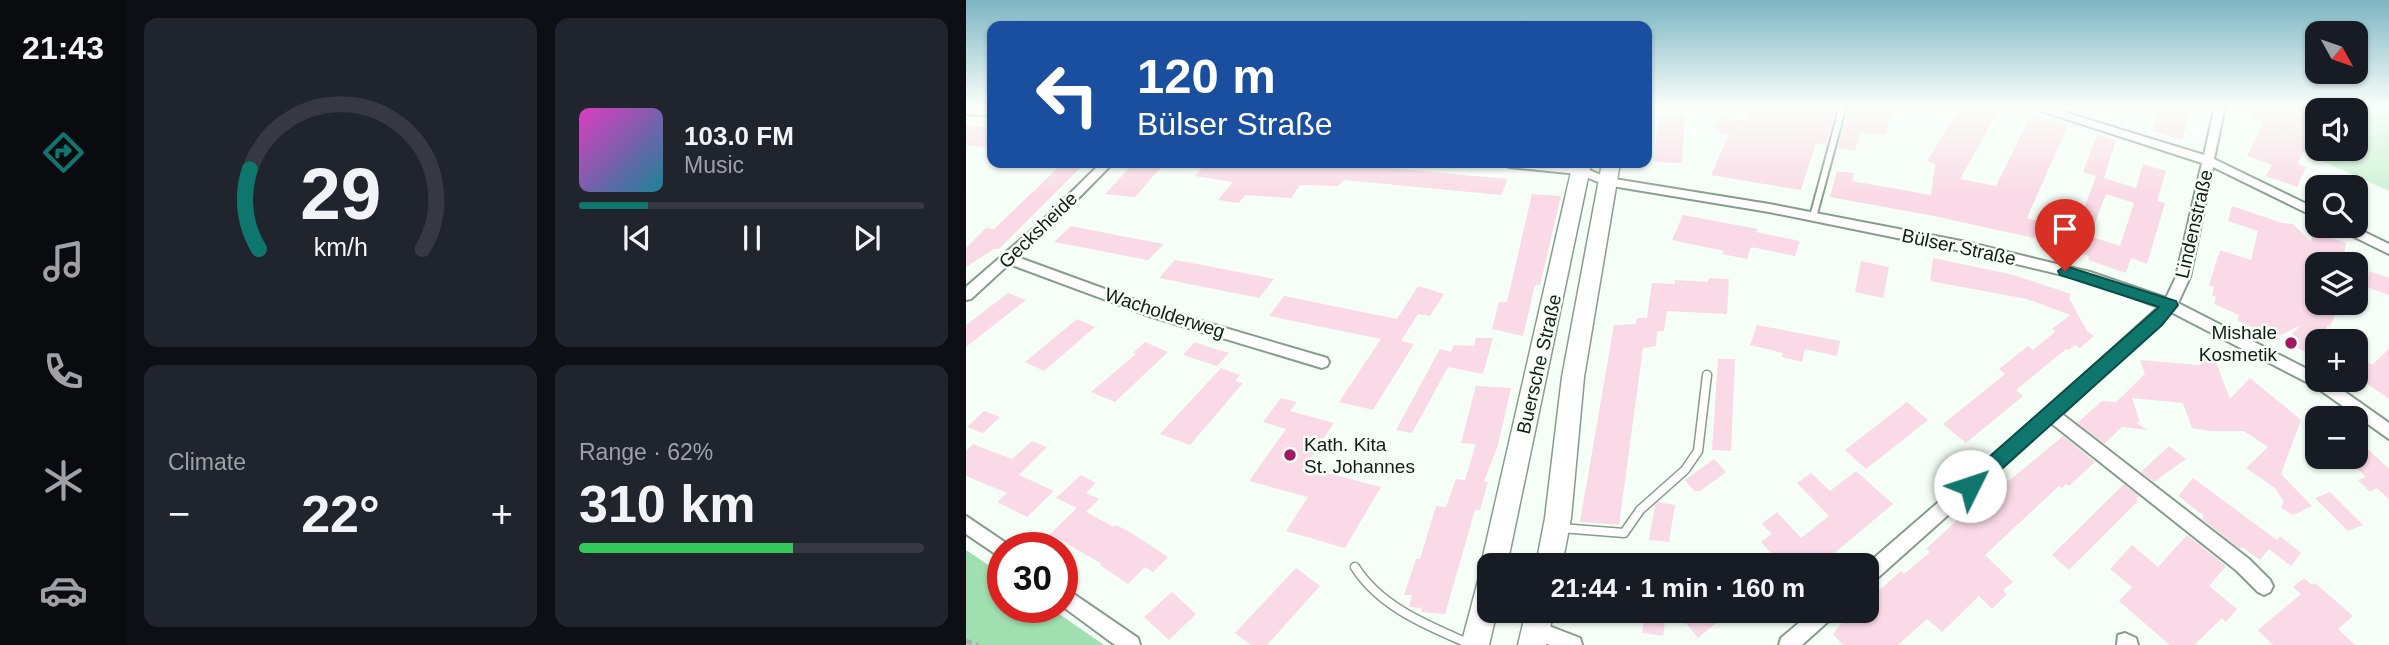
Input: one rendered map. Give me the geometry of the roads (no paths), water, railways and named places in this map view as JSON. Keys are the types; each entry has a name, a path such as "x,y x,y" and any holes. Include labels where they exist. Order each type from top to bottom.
{"main road":[{"name":"Buersche Straße","path":"1497,553 1581,168"},
{"name":"Buersche Straße","path":"1551,553 1573,377 1609,172"},
{"path":"1474,645 1480,623"}],"street":[{"path":"2128,136 2208,161 2305,208"},
{"name":"Lindenstraße","path":"1879,565 2170,305 2183,277 2213,136"},
{"name":"Gecksheide","path":"966,295 1009,259 1102,168"},
{"name":"Bülser Straße","path":"1590,168 1813,217 1966,247 2090,277 2170,305 2321,383 2389,432"},
{"path":"2367,238 2389,249"},
{"name":"Wacholderweg","path":"1009,259 1154,312 1322,362"},
{"path":"2051,414 2243,565 2264,586"},
{"path":"966,524 987,539"},
{"path":"1078,607 1131,645"},
{"path":"1788,645 1813,623"},
{"path":"1536,629 1573,645"}],"lane":[{"path":"1813,217 1835,136"},
{"path":"1556,528 1624,533 1640,510 1685,470 1698,451 1707,375"},
{"path":"1355,567 1361,580 1371,590 1436,628 1474,645"}],"place":[{"name":"Mishale Kosmetik","path":"2291,343"},
{"name":"Kath. Kita St. Johannes","path":"1290,455"}]}
